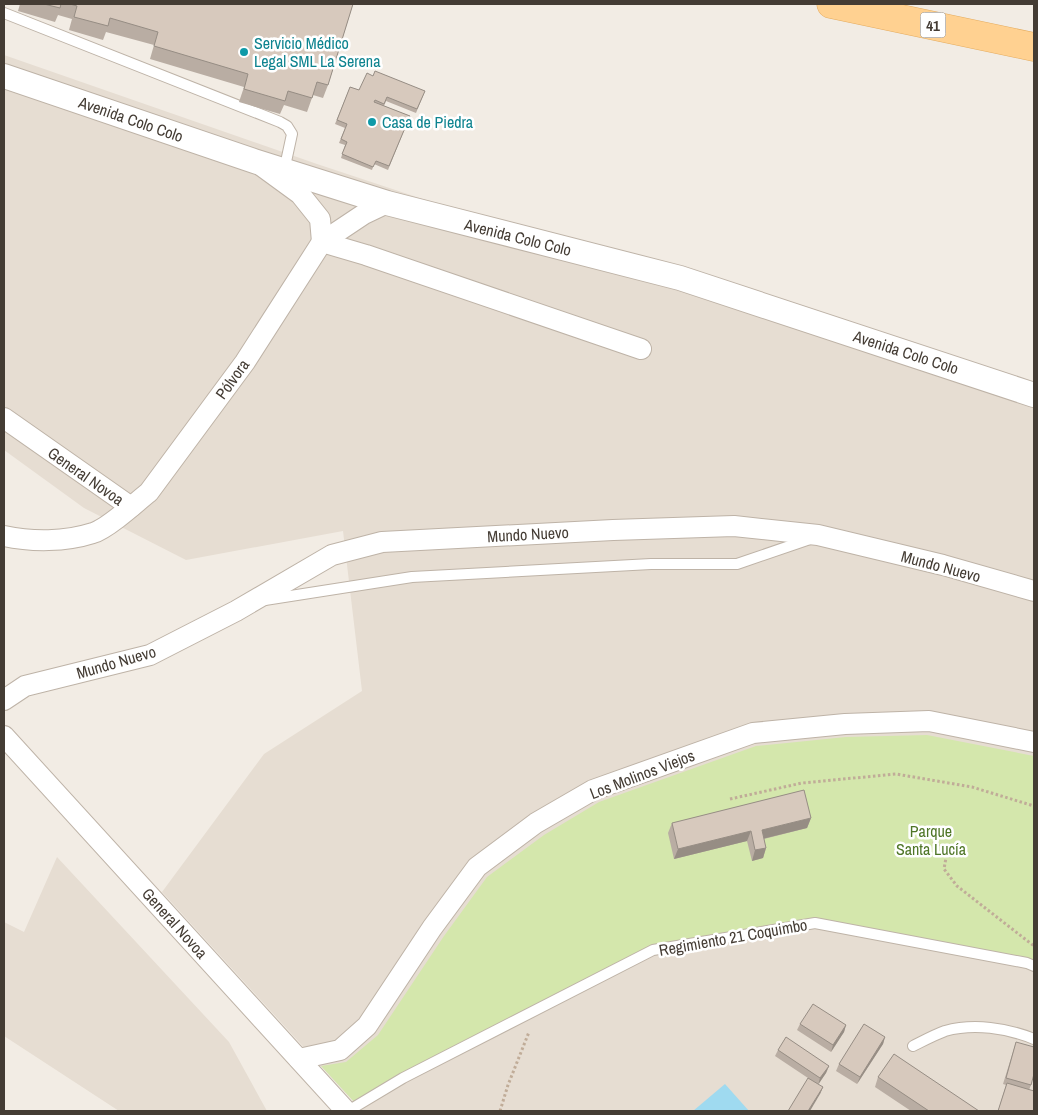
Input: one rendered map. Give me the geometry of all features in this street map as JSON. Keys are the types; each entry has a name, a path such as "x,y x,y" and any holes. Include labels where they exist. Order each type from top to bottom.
{"main road":[{"name":"41","path":"831,4 1034,47"}],"street":[{"name":"Avenida Colo Colo","path":"4,76 284,171 388,203 680,278 1034,395"},
{"path":"254,161 300,194 320,218 322,242 366,255 641,350"},
{"name":"Pólvora","path":"131,507 149,492 244,362 322,242 364,214 388,203"},
{"name":"General Novoa","path":"4,418 131,507 94,533 58,540 4,536"},
{"name":"Mundo Nuevo","path":"4,700 25,686 150,655 252,602 332,555 382,542 734,526 818,536 943,565 1034,591"},
{"name":"Los Molinos Viejos","path":"299,1059 340,1050 368,1026 432,928 477,868 536,823 593,790 735,739 762,732 845,724 929,721 1034,742"},
{"name":"General Novoa","path":"4,736 347,1111"}],"lane":[{"path":"4,13 280,122 292,134 284,171"},
{"name":"Mundo Nuevo","path":"252,602 412,577 650,564 737,564 818,536"},
{"name":"Regimiento 21 Coquimbo","path":"347,1111 403,1078 653,950 815,923 1027,962 1034,966"},
{"path":"912,1046 945,1031 976,1027 1016,1032 1034,1040"}],"path":[{"path":"730,799 802,783 896,774 972,787 1034,806"},
{"path":"933,842 947,852 944,869 957,886 1034,946"},
{"path":"500,1111 508,1085 539,1008"}],"shaded area":[{"path":"4,55 317,164 1034,402 1034,1111 362,1111 162,892 264,754 362,691 343,531 186,560 84,508 4,450"},
{"path":"57,857 229,1042 267,1111 119,1111 4,1036 4,922 24,932"}],"green space":[{"name":"Parque Santa Lucía","path":"927,735 1034,756 1034,966 815,923 653,950 357,1105 321,1066 346,1062 378,1035 444,936 487,877 544,835 599,802 756,746 846,737"}],"water":[{"path":"725,1084 749,1111 693,1111"}],"building":[{"path":"44,4 61,4 60,8"},
{"name":"Servicio Médico Legal SML La Serena","path":"70,4 353,4 328,85 317,82 312,98 288,91 285,101 244,89 248,74 154,46 158,32 110,18 108,26 74,17 77,6"},
{"name":"Casa de Piedra","path":"375,71 425,91 417,109 387,97 384,104 375,100 374,102 410,116 389,166 376,161 373,167 342,154 347,142 341,139 347,124 337,120 350,87 359,90 367,73 373,76"},
{"path":"804,790 811,818 762,830 766,848 755,850 751,831 678,849 672,823"},
{"path":"813,1004 846,1025 833,1045 800,1024"},
{"path":"864,1024 885,1037 860,1077 839,1064"},
{"path":"786,1037 829,1066 820,1078 778,1050"},
{"path":"1016,1042 1034,1047 1034,1074 1031,1085 1006,1078"},
{"path":"894,1054 979,1111 929,1111 878,1077"},
{"path":"808,1078 823,1087 808,1111 788,1111"},
{"path":"1007,1083 1034,1091 1034,1111 998,1111"}],"place":[{"name":"Servicio Médico Legal SML La Serena","path":"244,52"},
{"name":"Casa de Piedra","path":"372,122"}]}
